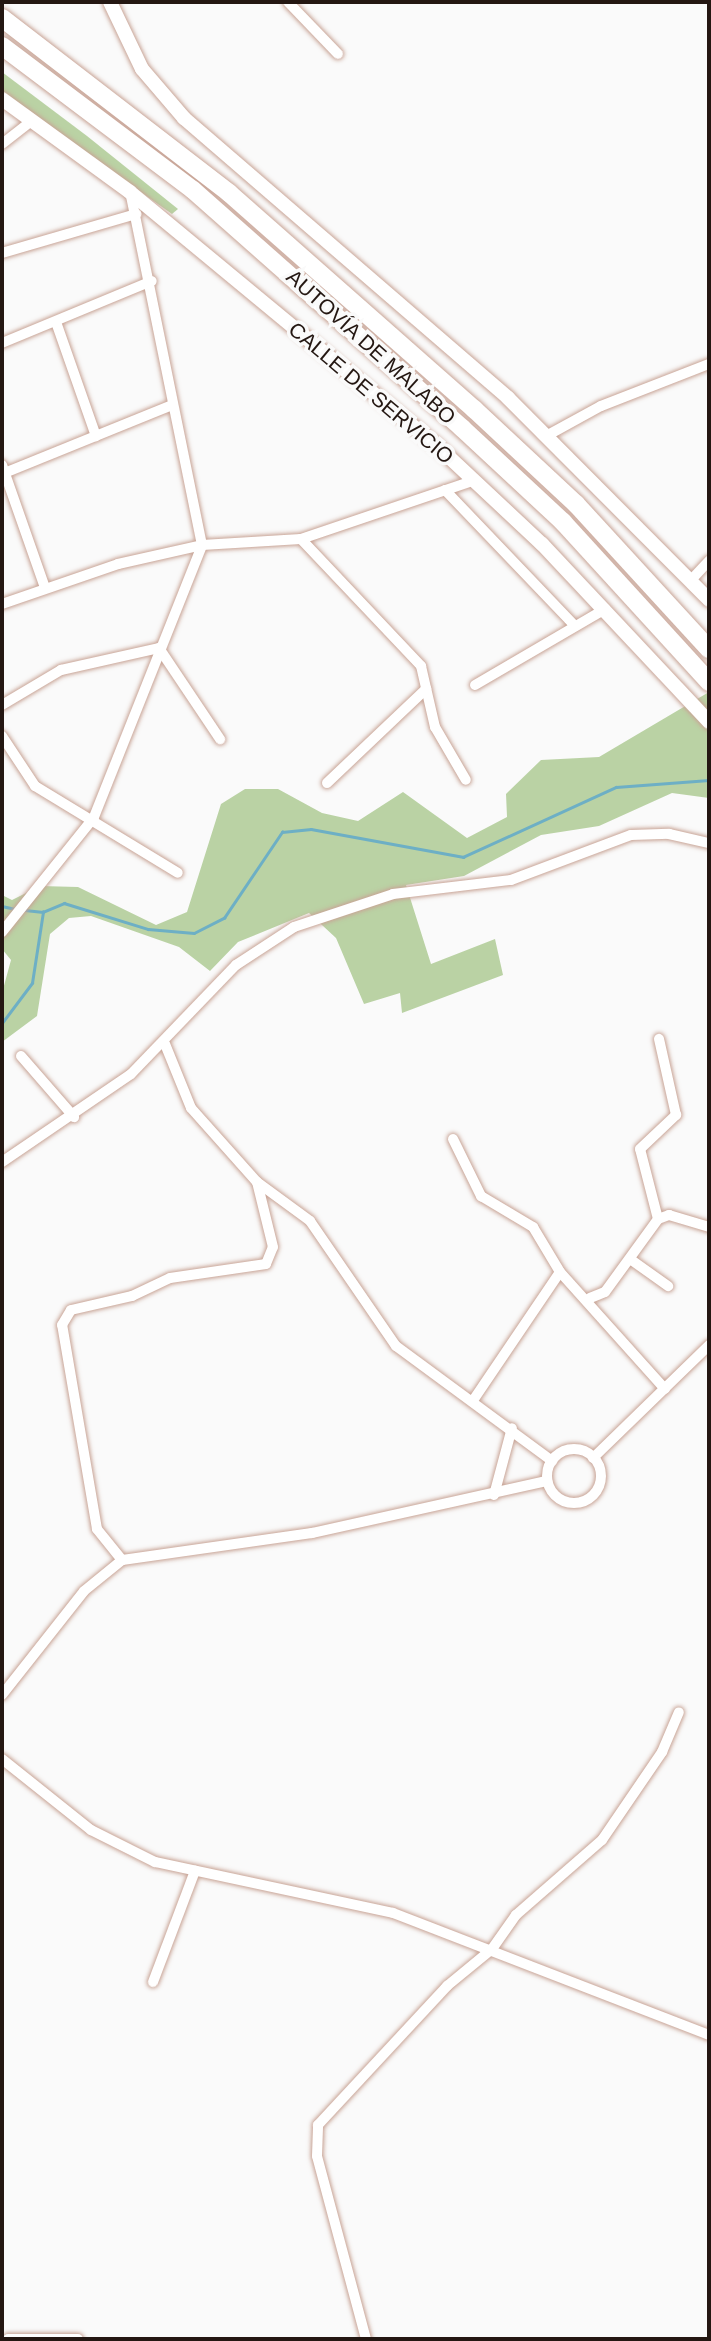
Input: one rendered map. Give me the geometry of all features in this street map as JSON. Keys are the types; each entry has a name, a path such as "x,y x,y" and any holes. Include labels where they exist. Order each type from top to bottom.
{"highway":[{"name":"AUTOVÍA DE MALABO","path":"2,18 229,193 474,409 576,504 709,649"},
{"name":"AUTOVÍA DE MALABO","path":"2,46 193,190 462,428 563,522 709,682"}],"street":[{"path":"110,2 142,69 184,117 548,435 692,579 709,600"},
{"path":"288,2 338,54"},
{"name":"CALLE DE SERVICIO","path":"2,100 130,192 475,480 605,609 709,722"},
{"path":"2,144 31,121"},
{"path":"2,932 27,905 94,817 202,545 172,405 152,281 130,192"},
{"path":"2,253 136,214"},
{"path":"2,343 152,281"},
{"path":"56,321 96,436"},
{"path":"548,435 601,407 709,364"},
{"path":"45,588 2,471 172,405"},
{"path":"2,604 45,588 202,545 301,539 475,480"},
{"path":"445,490 575,626"},
{"path":"301,539 421,666 435,727 466,780"},
{"path":"692,579 709,561"},
{"path":"475,684 605,609"},
{"path":"2,705 73,665 159,648"},
{"path":"159,648 220,739"},
{"path":"327,783 426,689"},
{"path":"2,736 28,781 94,817 178,873"},
{"path":"2,1162 74,1116 165,1044 236,965 326,915 393,894 511,880 631,835 669,834 709,843"},
{"path":"658,1219 640,1149 676,1115 659,1040"},
{"path":"165,1044 191,1108 257,1182 310,1221 396,1346 474,1399 552,1461"},
{"path":"21,1056 74,1116"},
{"path":"453,1139 481,1196 533,1227 560,1272 590,1298 665,1389"},
{"path":"122,1560 97,1529 62,1325 71,1310 132,1296 170,1278 266,1264 273,1247 257,1182"},
{"path":"590,1298 605,1292 658,1219 669,1215 709,1227"},
{"path":"630,1259 668,1286"},
{"path":"474,1399 560,1272"},
{"path":"593,1458 709,1345"},
{"path":"494,1496 512,1428"},
{"path":"572,1449 593,1458 600,1479 588,1499 563,1500 547,1480 552,1461 572,1449"},
{"path":"2,1695 84,1591 122,1560 312,1533 494,1496 547,1480"},
{"path":"366,2339 317,2156 318,2125 447,1986 492,1949 516,1915 602,1840 662,1752 679,1712"},
{"path":"2,1759 91,1830 155,1862 393,1913 709,2035"},
{"path":"153,1982 195,1871"},
{"path":"8,2339 78,2339"}],"green space":[{"path":"2,72 178,209 172,214 2,94"},
{"path":"709,692 709,798 672,793 599,826 541,835 464,876 406,885 431,964 495,939 503,975 402,1013 400,993 364,1004 336,938 309,913 238,942 210,971 179,947 91,916 69,918 50,934 37,1016 2,1042 2,993 11,960 2,949 2,895 12,900 40,886 78,887 156,925 187,912 221,804 245,789 278,789 322,813 358,821 403,792 467,838 507,817 506,794 541,760 599,757"}],"waterway":[{"path":"2,1023 32,983 43,912 64,903 148,929 194,933 224,918 282,832 311,829 463,857 616,787 709,780"},
{"path":"2,906 15,909"},
{"path":"25,910 43,912"}]}
